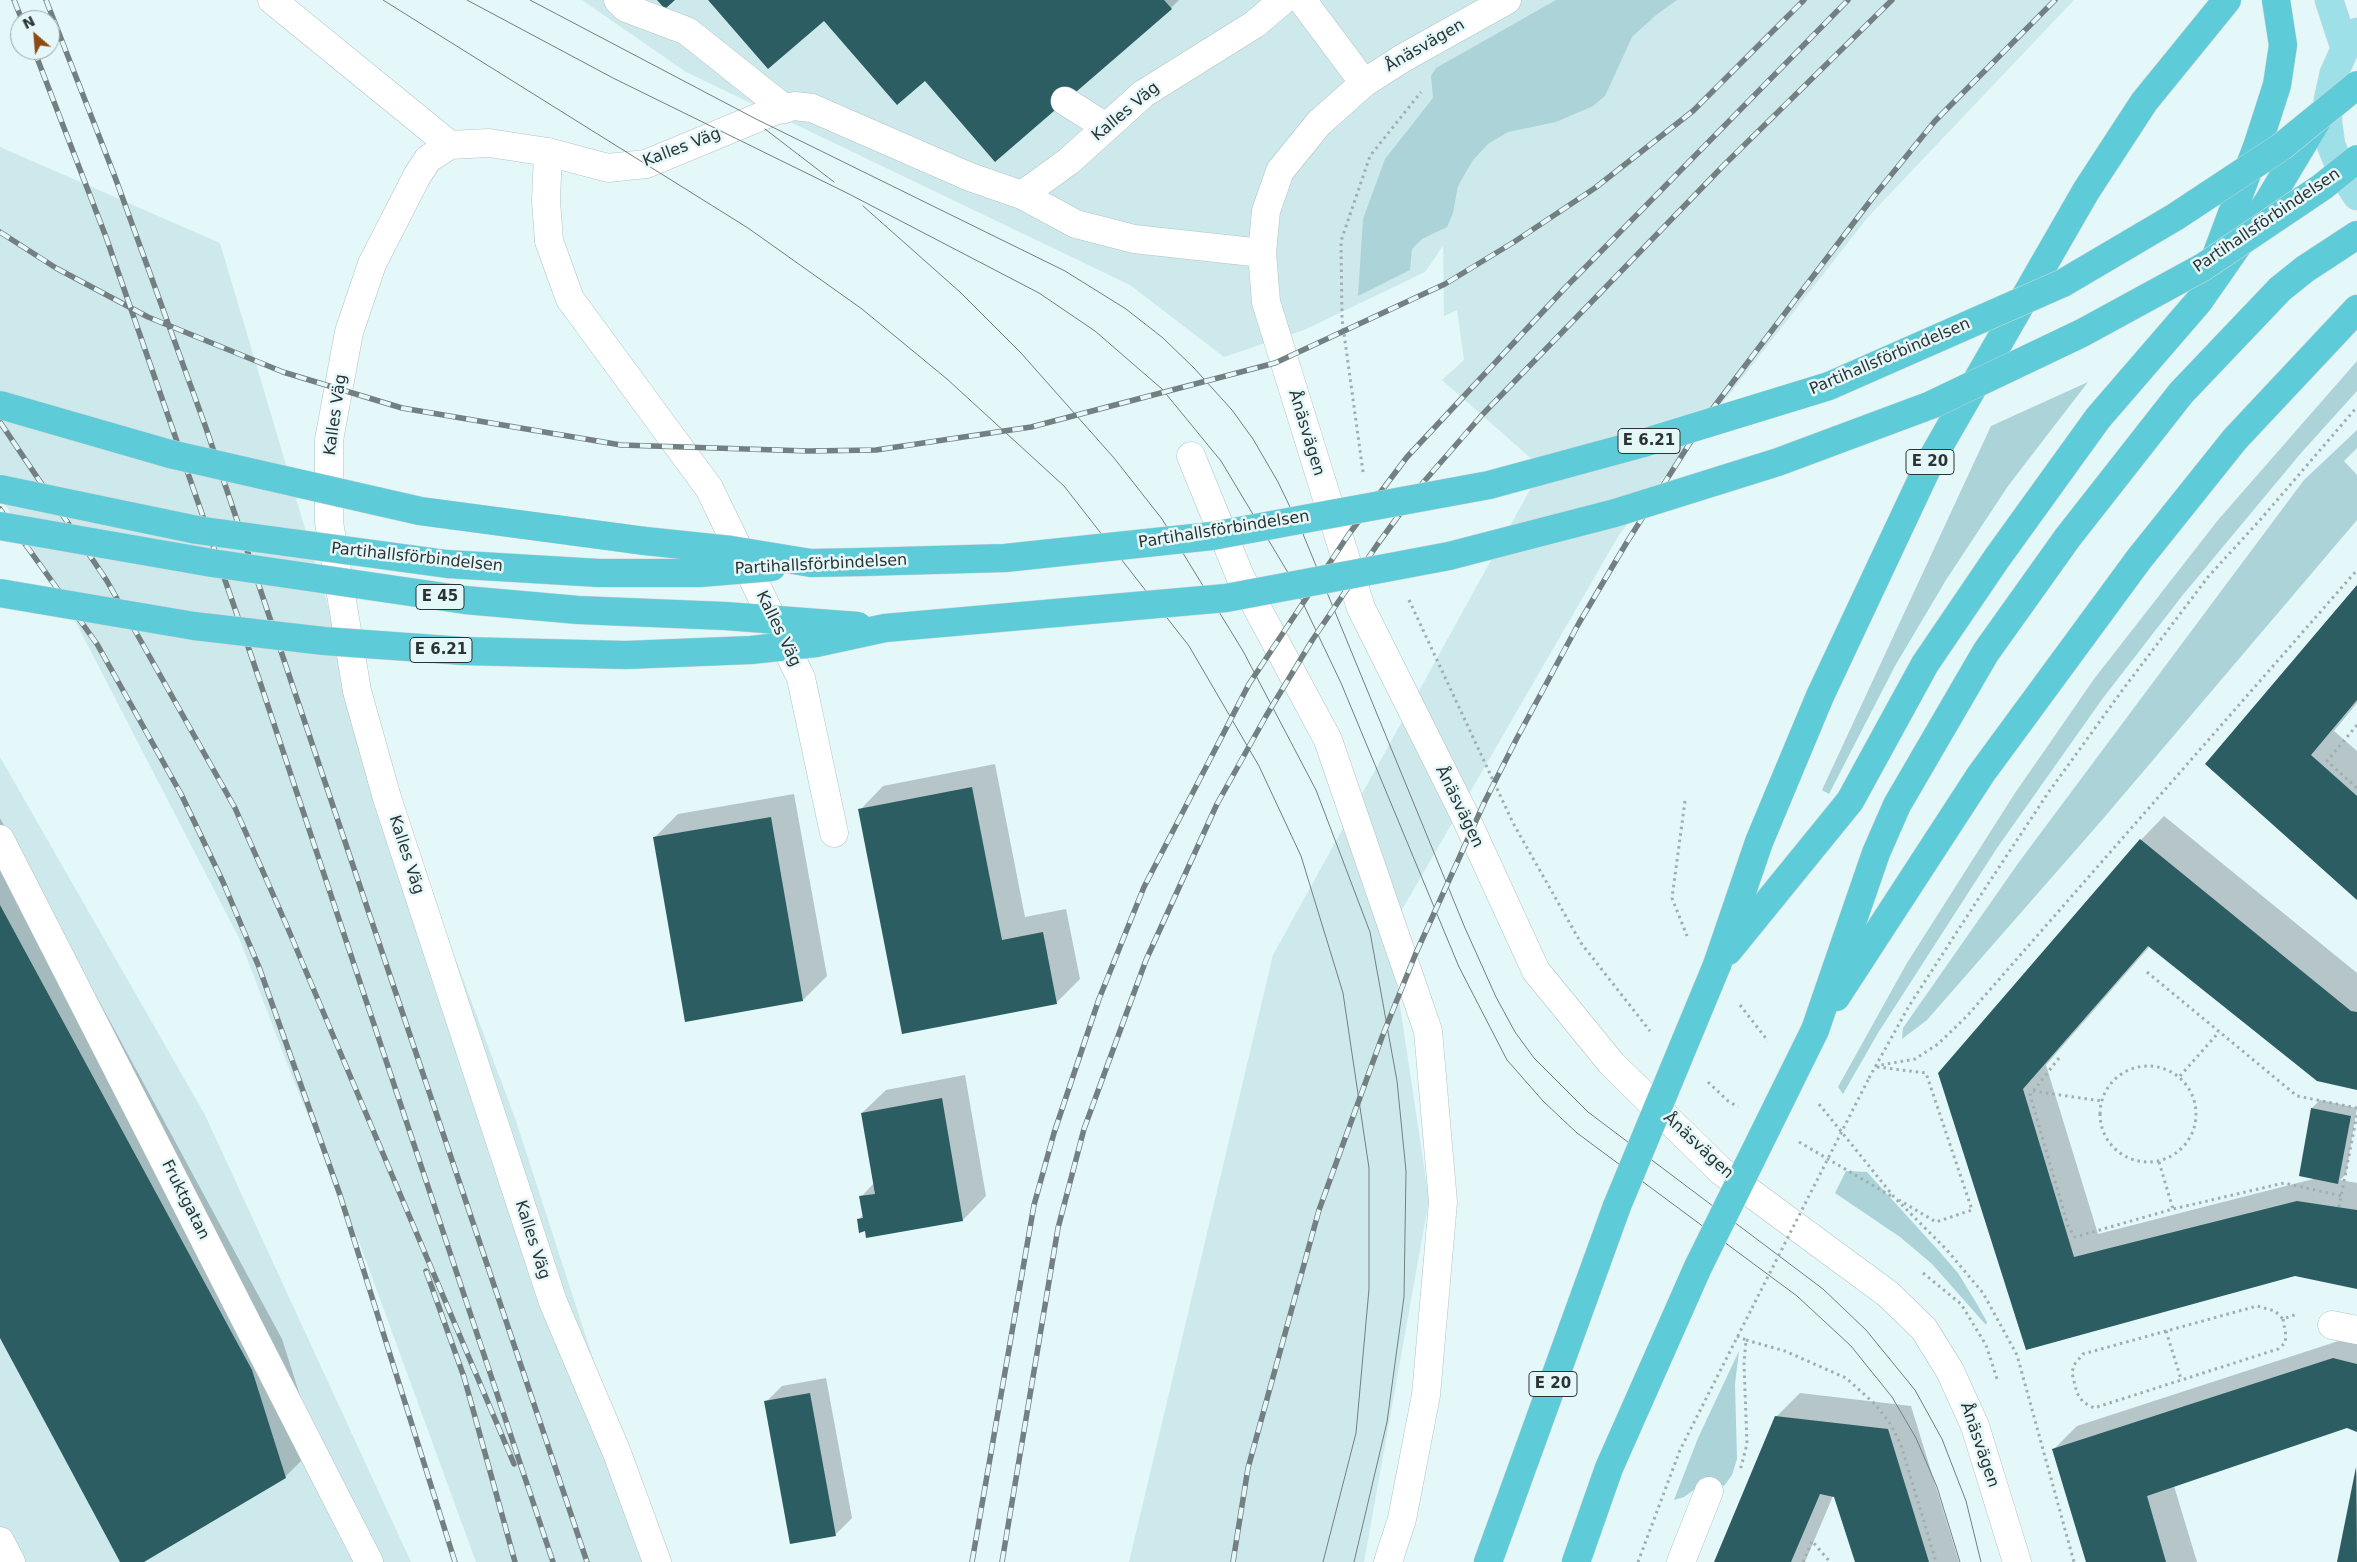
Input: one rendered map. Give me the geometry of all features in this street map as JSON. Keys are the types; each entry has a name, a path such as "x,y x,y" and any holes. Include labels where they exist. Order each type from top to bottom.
{"highway":[{"path":"2199,301 2258,144 2277,85 2283,44 2276,0"},
{"name":"E 20","path":"1488,1562 1617,1206 1717,965 1759,842 1816,706 1930,462 2086,191 2144,102 2225,1"},
{"name":"Partihallsförbindelsen","path":"0,489 197,530 446,564 617,573 700,573 811,563 1005,558 1212,536 1489,485 1640,444 1829,386 2063,284 2175,217 2281,147 2357,85"},
{"path":"1717,965 1850,801 1925,664 2054,476 2098,418 2199,301 2268,202 2328,100"},
{"name":"Partihallsförbindelsen","path":"0,593 204,627 324,641 522,654 626,655 751,650 816,643 885,628 1235,596 1449,556 1615,513 1778,462 1931,405 2082,333 2203,267 2322,188 2357,159"},
{"path":"1815,1030 1876,853 1897,805 1986,652 2068,537 2181,393 2280,289 2305,268 2357,235"},
{"path":"1576,1562 1608,1468 1698,1267 1815,1030 1981,774 2139,559 2235,439 2349,317"},
{"name":"E 6.21","path":"0,405 170,454 420,511 645,541 731,550 811,563"},
{"name":"Partihallsförbindelsen","path":"0,526 212,563 465,600 578,610 806,621 885,628"}],"main road":[{"path":"2330,0 2351,40 2334,74 2328,100 2331,145 2342,175 2357,196"}],"street":[{"path":"272,0 450,145"},
{"path":"618,0 626,8 687,31 785,109"},
{"name":"Kalles Väg","path":"1022,195 1069,161 1143,94 1255,24 1283,0"},
{"path":"1302,0 1364,83"},
{"name":"Ånäsvägen","path":"1507,0 1403,58 1364,83 1319,123 1280,171 1266,211 1262,253 1266,302 1361,608 1463,812 1536,971 1612,1064 1721,1171 1888,1294 1924,1329 1950,1371 1975,1426 2017,1562"},
{"path":"1065,101 1106,127"},
{"name":"Kalles Väg","path":"657,1562 618,1453 553,1302 382,780 357,691 329,522 329,440 349,332 372,264 417,176 428,160 450,145 489,143 548,152 608,168 646,164 696,145 752,120 794,106 812,108 970,177 1022,195 1076,224 1134,239 1262,253"},
{"name":"Kalles Väg","path":"548,152 546,200 549,241 570,299 709,488 801,678 834,833"},
{"path":"1191,456 1240,576 1328,740 1428,1031 1444,1202 1426,1395 1402,1519 1388,1562"},
{"name":"Fruktgatan","path":"0,839 369,1562"},
{"path":"1681,1562 1709,1491"},
{"path":"0,1541 11,1562"}],"path":[{"path":"1638,1562 1680,1450 1874,1066 1909,1006 2048,794 2124,688 2208,577 2260,520 2322,445 2357,407"},
{"path":"1874,1066 1915,1059 1938,1044 1966,1016 2357,570"},
{"path":"2357,725 2327,761 2357,788"},
{"path":"1685,801 1672,898 1689,942"},
{"path":"2147,972 2296,1096 2357,1108"},
{"path":"1739,1004 1770,1042"},
{"path":"2180,1076 2219,1032"},
{"path":"2058,1058 2030,1095 2068,1226 2075,1237 2173,1209 2284,1183 2342,1196"},
{"path":"1874,1066 1926,1073 1972,1210 1936,1222 1894,1197"},
{"path":"2145,1066 2163,1067 2180,1076 2193,1098 2196,1113 2194,1127 2187,1145 2171,1159 2159,1162 2137,1162 2120,1152 2107,1139 2100,1120 2100,1101 2115,1079 2124,1072 2145,1066"},
{"path":"2033,1091 2100,1101"},
{"path":"1813,1097 1894,1197 1946,1249 1983,1293 2017,1355 2074,1562"},
{"path":"2339,1207 2357,1114"},
{"path":"2159,1162 2173,1209"},
{"path":"2283,1319 2322,1305 2344,1327"},
{"path":"2257,1306 2274,1311 2283,1319 2286,1336 2285,1343 2278,1349 2094,1408 2083,1402 2077,1393 2072,1373 2074,1365 2083,1354 2257,1306"},
{"path":"2166,1331 2181,1379"},
{"path":"1737,1336 1785,1352 1846,1378 1876,1405 1891,1425 1901,1445 1936,1562"},
{"path":"1709,1491 1726,1489 1736,1478 1743,1465 1747,1444 1744,1364 1746,1340"},
{"path":"1803,1562 1812,1541 1830,1562"}],"shaded area":[{"path":"582,0 2074,0 1868,217 1619,535 1389,932 1429,1200 1364,1562 1129,1562 1273,955 1542,468 1442,380 1464,360 1457,310 1444,316 1443,246 1425,272 1304,330 1224,357 1130,285 686,72"},
{"path":"1556,0 1677,0 1656,15 1632,37 1605,96 1593,106 1556,122 1508,132 1488,144 1473,160 1458,186 1453,213 1447,227 1422,239 1412,249 1410,270 1358,296 1363,219 1385,159 1433,98 1431,76 1436,68"},
{"path":"0,147 220,243 345,663 516,1121 659,1562 476,1562 361,1247 290,1071 240,940 71,613 0,496"},
{"path":"2357,361 2357,391 2301,453 2182,596 2103,698 1997,848 1878,1033 1843,1094 1838,1087 1907,963 2015,793 2094,679 2218,520"},
{"path":"2088,382 2008,486 1946,580 1895,666 1829,794 1822,790 1991,426"},
{"path":"2357,430 2357,448 2344,461 2357,475 2357,520 2102,820 1927,1020 1902,1039 1903,1028 2019,862 2304,480"},
{"path":"0,757 205,1115 411,1562 0,1562"},
{"path":"1846,1171 1867,1172 1938,1250 1958,1273 1987,1322 1986,1325 1932,1264 1900,1237 1835,1193"},
{"path":"1739,1351 1735,1384 1737,1459 1732,1475 1724,1486 1719,1484 1698,1487 1684,1497 1674,1500 1698,1438"}],"building":[{"path":"657,0 675,0 665,9"},
{"path":"708,0 1164,0 1172,9 995,162 925,81 897,105 824,21 768,69"},
{"path":"2357,585 2357,700 2311,755 2357,796 2357,900 2205,764"},
{"path":"972,787 1002,940 1043,932 1057,1004 902,1034 858,809"},
{"path":"771,817 803,1001 685,1022 653,837"},
{"path":"2140,839 2351,1011 2357,1012 2357,1090 2317,1081 2148,946 2023,1089 2074,1257 2297,1201 2357,1210 2357,1289 2295,1276 2026,1350 1938,1073"},
{"path":"0,905 252,1370 286,1478 144,1562 120,1562 0,1338"},
{"path":"942,1098 963,1221 866,1238 865,1231 859,1233 857,1219 863,1218 859,1196 875,1194 861,1113"},
{"path":"2311,1108 2351,1116 2338,1184 2299,1176"},
{"path":"2333,1358 2357,1364 2357,1432 2347,1428 2147,1496 2166,1562 2086,1562 2052,1449"},
{"path":"810,1393 836,1536 790,1544 764,1401"},
{"path":"1775,1416 1888,1429 1929,1562 1855,1562 1834,1497 1820,1494 1791,1562 1714,1562"},
{"path":"2356,1467 2357,1562 2337,1562"}],"tram line":[{"path":"383,0 748,228 862,309 947,379 1064,486 1189,646 1259,766 1301,856 1343,993 1369,1168 1369,1289 1356,1433 1323,1562"},
{"path":"467,0 613,78 849,194 1039,293 1095,331 1162,389 1221,461 1290,576 1341,683 1459,967 1507,1060 1543,1101 1577,1133 1797,1296 1851,1346 1892,1397 1916,1438 1937,1487 1960,1562"},
{"path":"530,0 756,119 1065,271 1126,309 1163,338 1194,368 1232,410 1253,439 1278,482 1303,534 1465,928 1496,997 1515,1032 1534,1058 1588,1112 1823,1289 1866,1330 1915,1390 1942,1439 1966,1501 1981,1562"},
{"path":"765,129 834,182"},
{"path":"863,206 960,292 1021,353 1114,458 1162,519 1243,651 1316,790 1370,932 1397,1081 1406,1171 1404,1297 1387,1422 1354,1562"}],"railway":[{"path":"14,0 18,10"},
{"path":"46,0 115,177 206,428 587,1562"},
{"path":"0,232 56,268 148,317 283,372 402,408 621,445 808,451 876,450 1031,427 1275,363 1445,284 1514,242 1595,188 1693,111 1804,0"},
{"path":"972,1562 1034,1205 1054,1133 1099,999 1144,887 1249,684 1349,534 1407,457 1565,288 1848,0"},
{"path":"1002,1562 1058,1228 1084,1129 1146,960 1217,804 1266,716 1313,639 1377,545 1421,485 1482,415 1724,165 1892,0"},
{"path":"1233,1562 1248,1468 1319,1210 1382,1037 1416,953 1485,801 1517,738 1579,623 1627,542 1707,416 1874,196 1935,121 2055,0"},
{"path":"38,60 106,237 251,655 553,1562"},
{"path":"0,422 107,581 235,808 286,924 514,1464"},
{"path":"0,509 97,644 181,794 223,882 259,967 340,1195 455,1562"},
{"path":"426,1271 464,1377 515,1562"}]}
